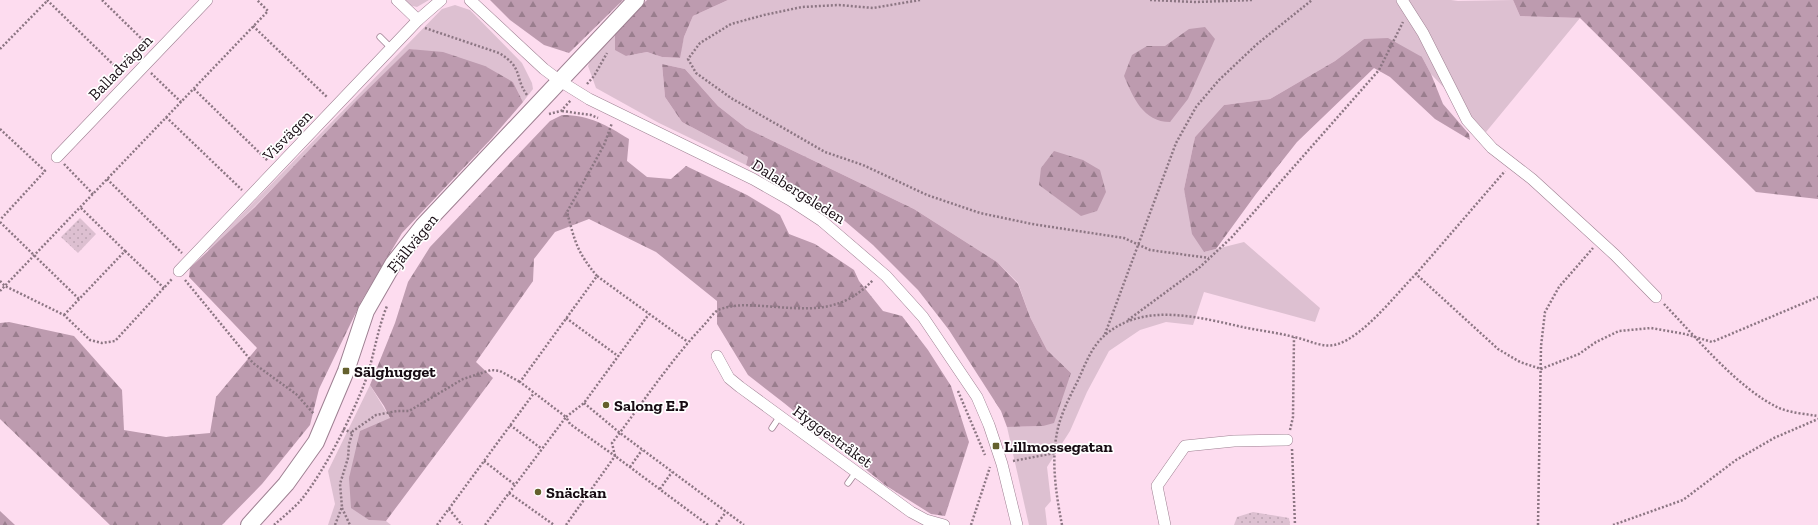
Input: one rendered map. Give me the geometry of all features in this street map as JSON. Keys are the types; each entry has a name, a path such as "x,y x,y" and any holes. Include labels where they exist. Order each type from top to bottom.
{"street":[{"name":"Balladvägen","path":"57,157 207,0"},
{"path":"397,0 418,20"},
{"name":"Visvägen","path":"179,271 418,20 441,0"},
{"name":"Dalabergsleden","path":"470,0 544,69 578,93 614,112 753,178 822,221 858,250 886,276 923,317 982,408 1002,464 1017,525"},
{"name":"Fjällvägen","path":"249,525 273,499 304,460 316,442 346,371 366,311 393,264 423,226 636,0"},
{"path":"1402,0 1423,33 1467,120 1492,148 1532,179 1600,240 1656,297"},
{"name":"Hyggestråket","path":"717,356 729,378 780,416 911,512 926,520 944,525"},
{"path":"1165,525 1157,486 1185,446 1234,441 1287,440"}],"lane":[{"path":"380,37 391,48"},
{"path":"772,428 780,416"},
{"path":"848,483 856,472"}],"path":[{"path":"0,49 47,0 130,81"},
{"path":"102,0 156,53"},
{"path":"0,291 268,11 257,0"},
{"path":"920,0 873,8 839,5 802,7 764,15 731,24 700,43 688,59 696,73 731,98 818,148 863,165 927,195 980,213 1032,224 1124,238 1150,250 1209,258"},
{"path":"1150,0 1196,2 1254,0"},
{"path":"1105,335 1176,143 1196,107 1219,80 1256,45 1312,0"},
{"path":"1062,525 1055,489 1055,453 1062,416 1083,369 1097,343 1105,335 1126,322 1200,267 1232,237 1379,70 1409,12"},
{"path":"418,20 426,29 499,53 509,59 516,67 524,92 548,114 561,111 591,115 618,126"},
{"path":"253,26 336,106"},
{"path":"561,111 594,76 610,48"},
{"path":"144,66 181,102"},
{"path":"194,89 276,169"},
{"path":"166,117 250,197"},
{"path":"612,123 604,146 567,212 575,244 583,260 597,276 688,342"},
{"path":"0,130 45,172"},
{"path":"79,299 0,221 57,157 93,194"},
{"path":"1126,322 1160,314 1188,315 1294,337 1322,346 1338,344 1360,332 1416,274 1512,163"},
{"path":"107,179 190,260"},
{"path":"80,207 164,288"},
{"path":"1538,525 1540,369 1545,312 1559,287 1600,240"},
{"path":"64,315 125,251"},
{"path":"0,281 5,286 64,315 90,340 108,343 115,341 179,271 253,363 296,394 316,417 326,421"},
{"path":"868,274 879,284"},
{"path":"1416,274 1498,349 1520,362 1540,369 1579,354 1596,342 1619,331 1651,328 1696,337 1712,342 1818,297"},
{"path":"520,382 597,276"},
{"path":"566,525 615,456 612,443 688,342 717,311 743,305 802,310 831,306 850,299 874,280"},
{"path":"1656,297 1728,370 1756,396 1781,408 1818,418"},
{"path":"274,525 301,499 318,474 343,429 364,383 371,362 380,321 388,302"},
{"path":"485,525 566,417 584,403 649,314"},
{"path":"566,318 618,356"},
{"path":"350,525 342,507 340,484 348,458 352,434 376,415 397,411 409,411 463,379 491,370 500,371 520,382 566,417 570,424 708,525"},
{"path":"956,387 987,458"},
{"path":"437,525 534,393"},
{"path":"584,403 642,450 744,525"},
{"path":"1613,525 1683,500 1736,460 1774,438 1818,418"},
{"path":"510,425 542,449"},
{"path":"343,429 352,434"},
{"path":"630,467 642,450"},
{"path":"990,467 1055,453"},
{"path":"484,461 515,485"},
{"path":"970,525 990,467 988,462"},
{"path":"660,489 672,472"},
{"path":"509,493 554,525"},
{"path":"335,525 342,507"},
{"path":"449,509 462,525"},
{"path":"716,525 726,512"}],"shaded area":[{"path":"403,0 429,0 417,7 408,5"},
{"path":"728,0 1513,0 1520,16 1580,18 1486,132 1431,74 1422,57 1364,39 1335,61 1270,99 1224,105 1195,137 1184,189 1204,252 1244,242 1320,308 1315,322 1204,292 1193,325 1166,322 1140,330 1109,351 1087,392 1070,431 1047,467 1051,501 1045,508 1047,525 1029,525 1007,427 1043,426 1071,373 1047,350 1030,317 1018,283 997,262 914,209 746,128 718,106 685,69 662,64 665,97 682,122 748,157 746,165 659,123 596,88 588,66 590,61 615,31 626,56 647,52 662,57 679,58 684,37 693,16"},
{"path":"455,5 470,10 522,63 532,83 533,89 523,102 513,82 423,51 409,49 208,252 209,248 442,9"},
{"path":"80,218 96,234 78,253 61,237"},
{"path":"370,385 390,418 369,520 386,521 391,525 328,525 335,504 328,471"},
{"path":"1253,512 1289,518 1290,525 1234,525 1237,517"}],"green space":[{"path":"490,0 623,0 569,53 544,45 510,20"},
{"path":"647,0 728,0 693,16 684,37 680,58 662,57 647,52 626,56 615,50 615,31"},
{"path":"1513,0 1818,0 1818,199 1756,192 1580,18 1520,16"},
{"path":"1205,27 1215,39 1188,99 1170,122 1153,118 1140,107 1135,100 1124,76 1132,55 1147,46 1165,46 1189,29"},
{"path":"1388,38 1422,57 1431,74 1443,104 1469,134 1470,140 1435,119 1390,77 1374,68 1297,142 1256,194 1216,249 1204,252 1192,234 1184,189 1195,137 1224,105 1270,99 1335,61 1364,39"},
{"path":"409,49 443,52 485,66 513,82 523,102 492,138 402,233 362,300 319,389 310,425 262,484 222,525 110,525 0,419 0,323 9,322 74,336 122,390 124,430 166,437 210,433 216,397 257,348 189,277 190,268 255,207 354,103"},
{"path":"662,64 685,69 718,106 746,128 914,209 997,262 1018,284 1030,317 1047,350 1071,373 1054,423 1043,426 1007,427 1001,411 949,330 918,290 873,245 839,216 796,190 746,165 748,157 682,122 665,97"},
{"path":"562,115 572,115 589,119 605,125 629,139 627,161 647,177 671,179 686,166 747,195 780,215 789,234 815,244 854,270 859,281 883,311 902,316 928,350 951,386 969,442 945,516 931,514 885,485 748,375 717,324 717,301 656,252 589,219 555,232 534,259 533,281 476,362 493,378 386,521 369,520 351,508 349,478 360,431 390,418 370,385 395,323 408,282 430,247 550,121"},
{"path":"1054,151 1083,160 1100,170 1106,192 1097,211 1081,216 1039,185 1041,168"},
{"path":"0,511 15,525 0,525"}],"place":[{"name":"Sälghugget","path":"346,371"},
{"name":"Salong E.P","path":"606,405"},
{"name":"Lillmossegatan","path":"996,446"},
{"name":"Snäckan","path":"538,492"}]}
